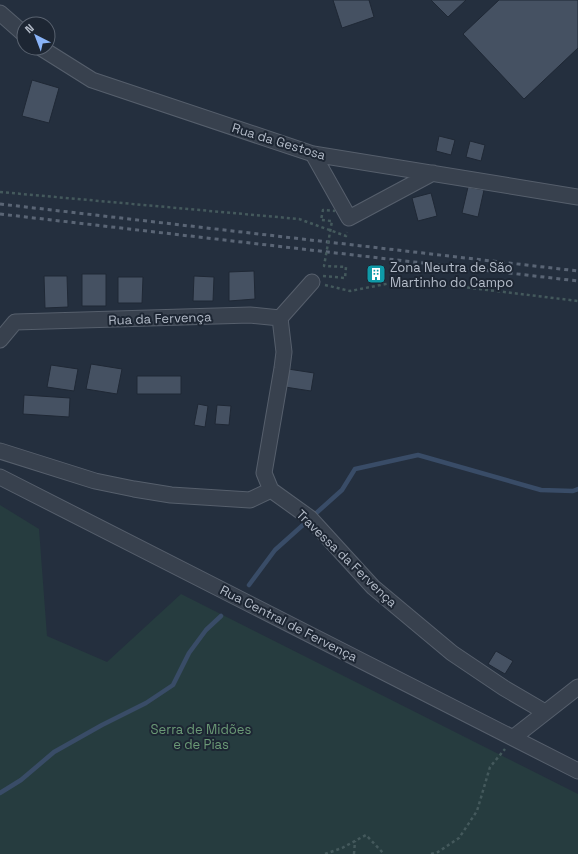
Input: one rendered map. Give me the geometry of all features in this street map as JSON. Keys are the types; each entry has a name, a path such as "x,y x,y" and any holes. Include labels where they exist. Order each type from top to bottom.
{"street":[{"path":"0,12 16,27"},
{"name":"Rua da Gestosa","path":"54,56 92,80 313,154 578,197"},
{"path":"313,154 349,218 433,173"},
{"path":"0,451 95,481 170,495 250,500 271,490 264,473 284,352 280,318 317,279"},
{"name":"Rua da Fervença","path":"0,320 15,322 250,315 280,318"},
{"path":"0,340 15,322"},
{"name":"Rua Central de Fervença","path":"0,477 578,770"},
{"name":"Travessa da Fervença","path":"271,490 310,518 373,587 452,653 504,688 545,712"},
{"path":"514,737 578,687"}],"path":[{"path":"0,192 299,219 346,236 349,218"},
{"path":"317,279 345,278 346,267 324,266 332,221 321,220 323,210 335,211"},
{"path":"317,279 350,291 391,284 422,282 578,301"},
{"path":"431,854 438,852 459,838 477,811 490,767 514,737"},
{"path":"325,854 342,848 366,835 384,854"},
{"path":"354,854 355,841"}],"green space":[{"name":"Serra de Midões e de Pias","path":"0,505 39,529 47,636 107,662 181,594 578,794 578,854 0,854"}],"building":[{"path":"333,0 369,0 374,17 342,28"},
{"path":"431,0 466,0 448,17"},
{"path":"499,0 578,0 578,48 524,99 463,34"},
{"path":"32,80 59,88 49,123 22,116"},
{"path":"439,136 455,140 451,155 436,151"},
{"path":"470,141 485,145 481,161 466,157"},
{"path":"468,187 484,190 478,217 462,213"},
{"path":"431,193 437,216 418,221 412,198"},
{"name":"Zona Neutra de São Martinho do Campo","path":"373,269 381,270 380,278 372,277"},
{"path":"254,271 255,299 229,301 229,272"},
{"path":"82,274 106,274 106,306 82,306"},
{"path":"44,276 67,276 68,307 45,308"},
{"path":"194,276 214,277 213,301 193,301"},
{"path":"118,277 143,277 142,303 118,303"},
{"path":"91,364 122,369 117,394 86,389"},
{"path":"51,365 78,369 74,391 47,387"},
{"path":"288,369 314,373 311,391 285,387"},
{"path":"137,376 181,376 181,394 137,394"},
{"path":"24,395 70,398 69,417 23,414"},
{"path":"198,404 208,406 205,427 194,425"},
{"path":"217,405 231,406 229,425 215,424"},
{"path":"496,651 513,661 505,674 488,664"}],"waterway":[{"path":"249,585 275,550 342,490 355,469 418,455 541,490 573,491 578,489"},
{"path":"0,793 21,780 54,752 102,725 146,703 173,685 189,653 206,630 221,616"}],"railway":[{"path":"0,204 578,271"},
{"path":"0,214 578,281"}],"place":[{"name":"Zona Neutra de São Martinho do Campo","path":"376,274"}]}
